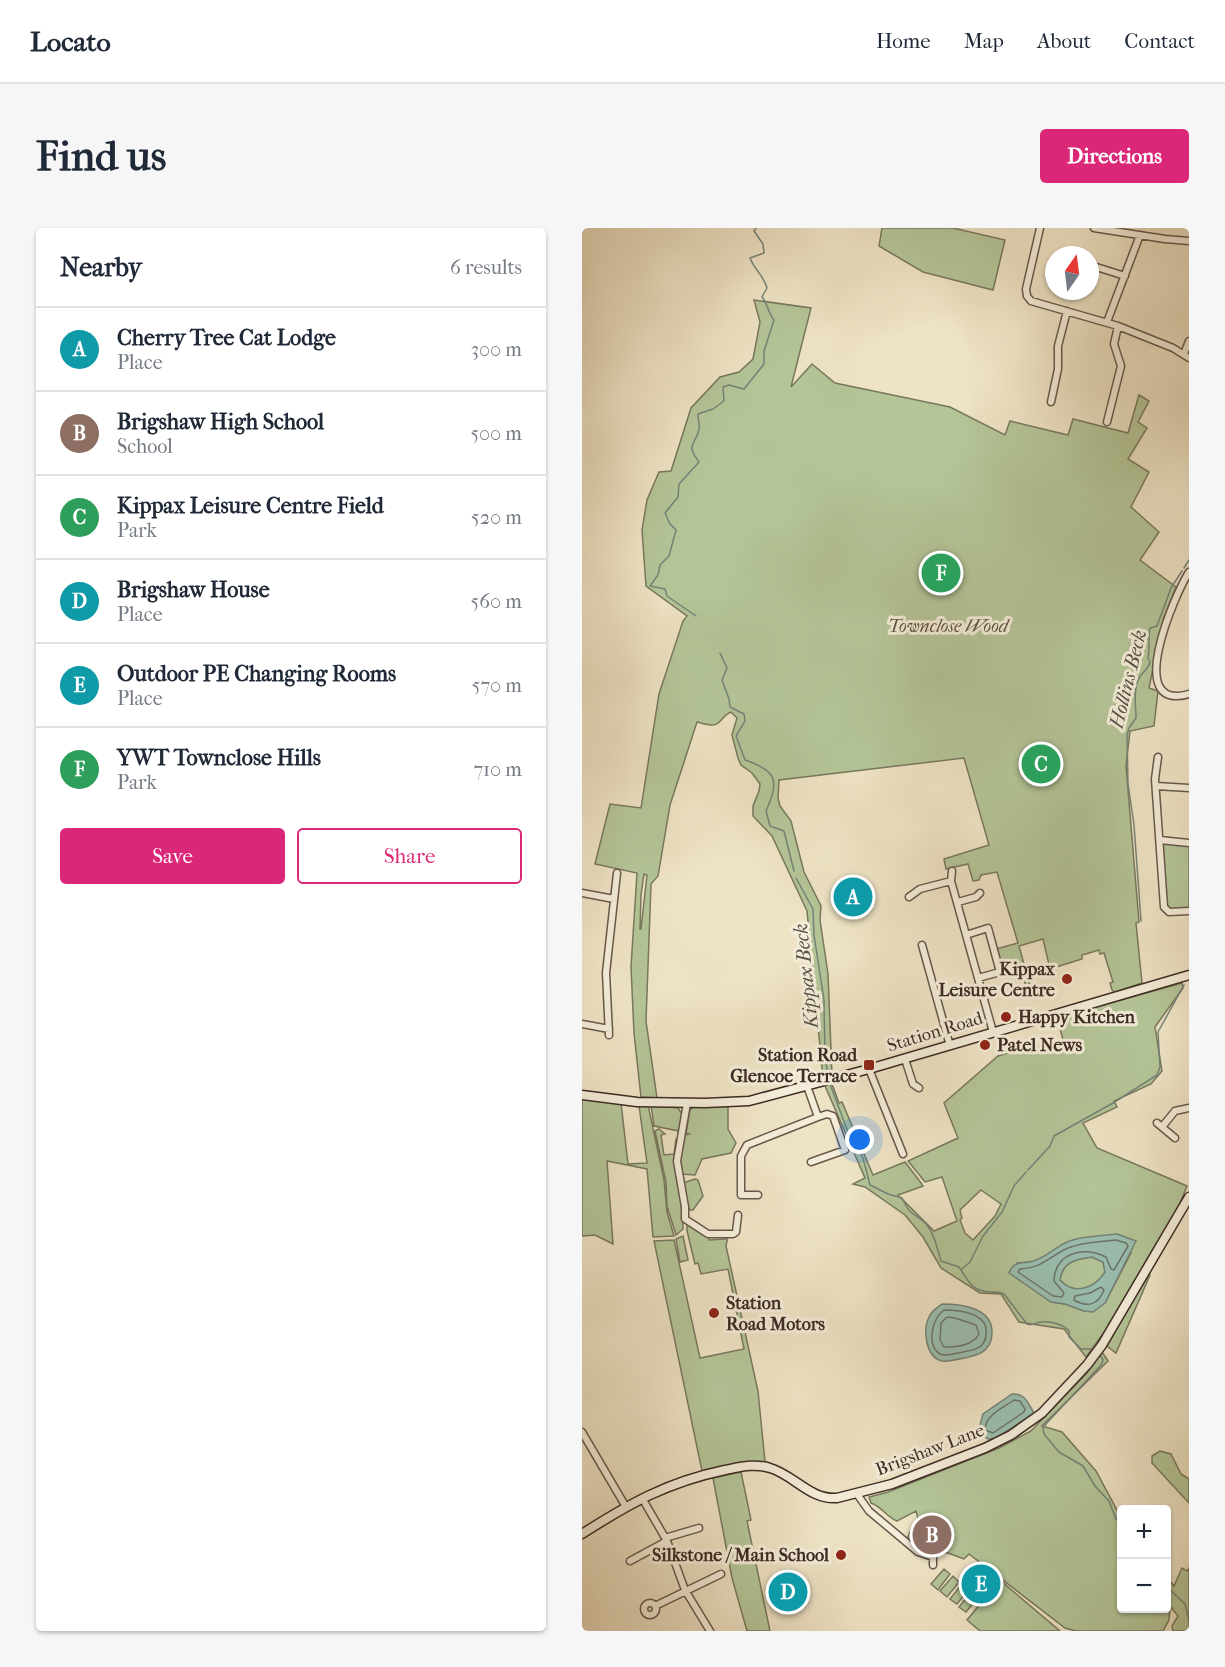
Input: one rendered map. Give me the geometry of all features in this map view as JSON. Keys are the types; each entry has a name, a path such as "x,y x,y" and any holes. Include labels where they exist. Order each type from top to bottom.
{"street":[{"path":"1040,228 1026,289 1029,298 1034,302 1107,322 1186,356 1189,341"},
{"path":"1094,228 1189,241"},
{"path":"1107,322 1140,235"},
{"path":"1099,268 1125,276"},
{"path":"1051,402 1059,365 1058,346 1067,311"},
{"path":"1107,422 1121,366 1114,344 1118,326"},
{"path":"1189,572 1168,615 1156,673 1159,686 1167,694 1176,697 1189,694"},
{"path":"1158,757 1156,786 1165,908 1168,912 1189,911"},
{"path":"1156,786 1189,788"},
{"path":"1160,840 1170,839 1189,843"},
{"path":"952,871 951,880 993,1032"},
{"path":"582,1024 609,1032 606,973 617,873"},
{"path":"909,897 923,887 951,880"},
{"path":"582,893 614,899"},
{"path":"958,902 980,894"},
{"path":"966,934 988,928 1000,972 978,978"},
{"path":"921,945 950,1046"},
{"name":"Station Road","path":"582,1095 637,1102 749,1101 905,1059 1189,975"},
{"path":"905,1059 914,1084 919,1088"},
{"path":"869,1069 903,1154"},
{"path":"807,1086 818,1118"},
{"path":"687,1103 676,1161 685,1207 685,1219 708,1234 733,1234 736,1231 738,1215"},
{"path":"1175,1137 1159,1125 1175,1111 1189,1108"},
{"path":"758,1195 741,1195 741,1156 744,1148 750,1142 827,1114 833,1116 845,1150 811,1162"},
{"name":"Brigshaw Lane","path":"582,1534 642,1498 668,1486 717,1472 756,1465 772,1468 815,1494 837,1498 910,1478 991,1446 1021,1429 1042,1413 1087,1365 1102,1345 1189,1197"},
{"path":"582,1432 626,1507"},
{"path":"857,1494 868,1511 901,1539 918,1552 933,1557 933,1564"},
{"path":"642,1498 666,1540 685,1590 710,1631"},
{"path":"630,1561 666,1540 699,1528"},
{"path":"655,1606 721,1574"}],"green space":[{"path":"882,228 953,228 1005,240 993,290 923,272 879,246"},
{"name":"Townclose Wood","path":"754,300 811,308 791,387 812,364 835,383 950,407 1005,435 1010,421 1068,435 1073,419 1128,433 1139,395 1149,401 1138,422 1147,428 1128,459 1149,472 1131,507 1159,532 1140,560 1176,587 1163,620 1149,688 1158,691 1154,726 1130,731 1126,766 1142,983 1115,992 1112,990 1110,983 1113,982 1104,953 1100,954 1099,950 1082,955 1082,959 1050,969 1043,939 1019,946 1030,986 1026,987 1019,963 1001,968 996,949 1018,943 997,872 981,875 979,880 973,881 968,864 946,869 944,859 989,845 964,758 779,780 780,806 791,821 804,872 821,906 820,920 828,974 832,1075 823,1078 807,911 772,836 753,816 753,806 760,784 752,773 741,765 738,758 732,735 737,718 731,712 714,725 697,722 670,805 658,876 651,884 646,1021 657,1098 641,1097 634,1033 631,967 637,873 595,864 610,804 641,808 659,694 683,621 687,616 646,586 642,530 647,500 659,472 671,471 691,408 720,377 739,372 753,359 760,322","holes":["644,874 647,875 641,929 640,929 641,895"]},
{"path":"1166,842 1189,845 1189,909 1170,910 1167,908 1162,846"},
{"path":"1182,983 1183,988 1155,1027 1162,1071 1151,1084 1114,1101 1117,1107 1083,1123 1097,1148 1187,1186 1178,1208 1105,1331 1086,1357 1064,1329 1019,1322 1001,1294 980,1293 941,1268 923,1237 905,1215 865,1187 853,1184 865,1178 825,1086 832,1084 839,1103 842,1102 873,1175 905,1162 921,1183 923,1186 898,1195 934,1231 957,1221 942,1177 925,1182 908,1161 958,1138 944,1103 998,1056 1037,1044 1038,1051 1064,1043 1057,1018","holes":["981,1190 1001,1204 995,1216 973,1240 965,1233 960,1220 962,1218 960,1210","1131,1253 1105,1303 1084,1311 1051,1302 1039,1293 1017,1263 1033,1262 1045,1256"]},
{"path":"582,1098 621,1103 628,1164 647,1163 639,1106 648,1105 664,1180 667,1212 674,1236 653,1237 647,1169 607,1161 613,1244 595,1235 582,1236"},
{"path":"651,1105 678,1108 682,1114 679,1131 654,1126"},
{"path":"728,1106 728,1129 736,1143 731,1153 702,1159 695,1175 681,1174 679,1163 685,1135 689,1134 686,1133 690,1110 693,1107"},
{"path":"659,1129 665,1134 661,1135 664,1155 674,1154 676,1139 680,1138 677,1172 683,1229 676,1235 667,1206 666,1182 655,1131"},
{"path":"698,1180 703,1196 693,1210 690,1210 686,1204 683,1183"},
{"path":"689,1225 709,1236 709,1240 725,1239 725,1235 728,1236 726,1246 758,1391 765,1462 702,1471 654,1241 674,1240 700,1358 744,1349 728,1269 701,1274 698,1263 695,1264 687,1231"},
{"path":"683,1236 688,1260 680,1262 676,1239"},
{"path":"1092,1257 1103,1262 1105,1272 1096,1283 1078,1289 1060,1280 1064,1269 1071,1262"},
{"path":"1148,1274 1150,1275 1116,1353 1107,1346"},
{"path":"1102,1352 1108,1361 1042,1426 1062,1432 1096,1471 1117,1510 1117,1613 1170,1613 1169,1620 1163,1631 1076,1631 1065,1628 969,1554 964,1559 948,1553 924,1551 907,1539 912,1528 922,1533 916,1511 897,1521 871,1503 869,1497 888,1492 999,1448 1031,1431 1087,1373"},
{"path":"1160,1451 1171,1454 1181,1474 1189,1479 1189,1503 1152,1463 1152,1456"},
{"path":"741,1472 751,1520 747,1521 770,1631 747,1631 732,1578 713,1478"},
{"path":"1182,1568 1187,1571 1189,1568 1189,1631 1173,1631 1172,1626 1178,1616 1171,1607 1171,1582 1174,1586"},
{"path":"944,1569 950,1574 938,1590 931,1584"},
{"path":"953,1576 959,1582 947,1597 940,1591"},
{"path":"1000,1580 1060,1631 980,1631 967,1620"},
{"path":"962,1584 969,1589 957,1604 950,1599"},
{"path":"972,1591 978,1597 966,1612 959,1607"}],"water":[{"path":"1117,1234 1136,1241 1105,1303 1093,1312 1051,1302 1009,1273 1017,1264 1040,1258 1071,1241","holes":["1092,1257 1103,1262 1105,1272 1090,1286 1072,1288 1060,1280 1064,1269 1075,1260"]},
{"path":"942,1304 974,1309 987,1318 991,1324 992,1334 990,1343 984,1351 973,1356 948,1361 942,1361 932,1354 927,1342 927,1322 935,1309"},
{"path":"1012,1394 1023,1397 1034,1413 995,1439 988,1439 978,1432 983,1414"}],"waterway":[{"name":"Kippax Beck","path":"696,616 667,596 665,589 650,586 658,575 660,565 669,556 676,530 665,513 678,497 679,484 699,462 692,448 699,430 698,414 713,409 724,401 723,387 729,385 744,389 764,364 764,351 774,320 762,297 767,288 766,284 750,258 764,253 763,244 754,231 756,228"},
{"name":"Hollins Beck","path":"1184,568 1189,560"},
{"name":"Hollins Beck","path":"1141,921 1134,825 1128,784 1127,735 1136,718 1137,683 1150,662 1148,658 1150,628 1157,626 1171,588 1182,571"},
{"name":"Kippax Beck","path":"720,653 727,668 722,680 730,707 744,714 745,721 736,736 745,760 764,768 773,778 773,792 766,811 770,826 784,831 794,871"},
{"name":"Kippax Beck","path":"796,878 813,909 814,935 824,1000 825,1056 828,1076"},
{"name":"Hollins Beck","path":"1028,1170 1050,1146 1054,1136 1157,1075 1160,1067 1158,1032 1184,985"},
{"name":"Kippax Beck","path":"830,1084 848,1132 863,1158 870,1185 902,1198 909,1211 924,1222 930,1230 941,1261 959,1267 969,1282 979,1290 1004,1294 1027,1324 1045,1322 1060,1325 1069,1331 1069,1337 1081,1349 1094,1349"},
{"name":"Hollins Beck","path":"962,1269 970,1262 983,1236 1002,1212 1014,1186 1026,1172"},
{"path":"1100,1355 1103,1360 1101,1365 1043,1428 1044,1434 1059,1452 1083,1466 1095,1486 1109,1501 1117,1520"},
{"path":"1171,1591 1185,1604 1189,1621"}],"place":[{"name":"YWT Townclose Hills","path":"941,573"},
{"name":"Kippax Leisure Centre Field","path":"1041,764"},
{"name":"Cherry Tree Cat Lodge","path":"853,897"},
{"name":"Kippax Leisure Centre","path":"1067,979"},
{"name":"Happy Kitchen","path":"1006,1017"},
{"name":"Patel News","path":"985,1045"},
{"name":"Station Road Glencoe Terrace","path":"869,1065"},
{"name":"Station Road Motors","path":"714,1313"},
{"name":"Brigshaw High School","path":"932,1535"},
{"name":"Silkstone / Main School","path":"841,1555"},
{"name":"Outdoor PE Changing Rooms","path":"981,1584"},
{"name":"Brigshaw House","path":"788,1592"}]}
